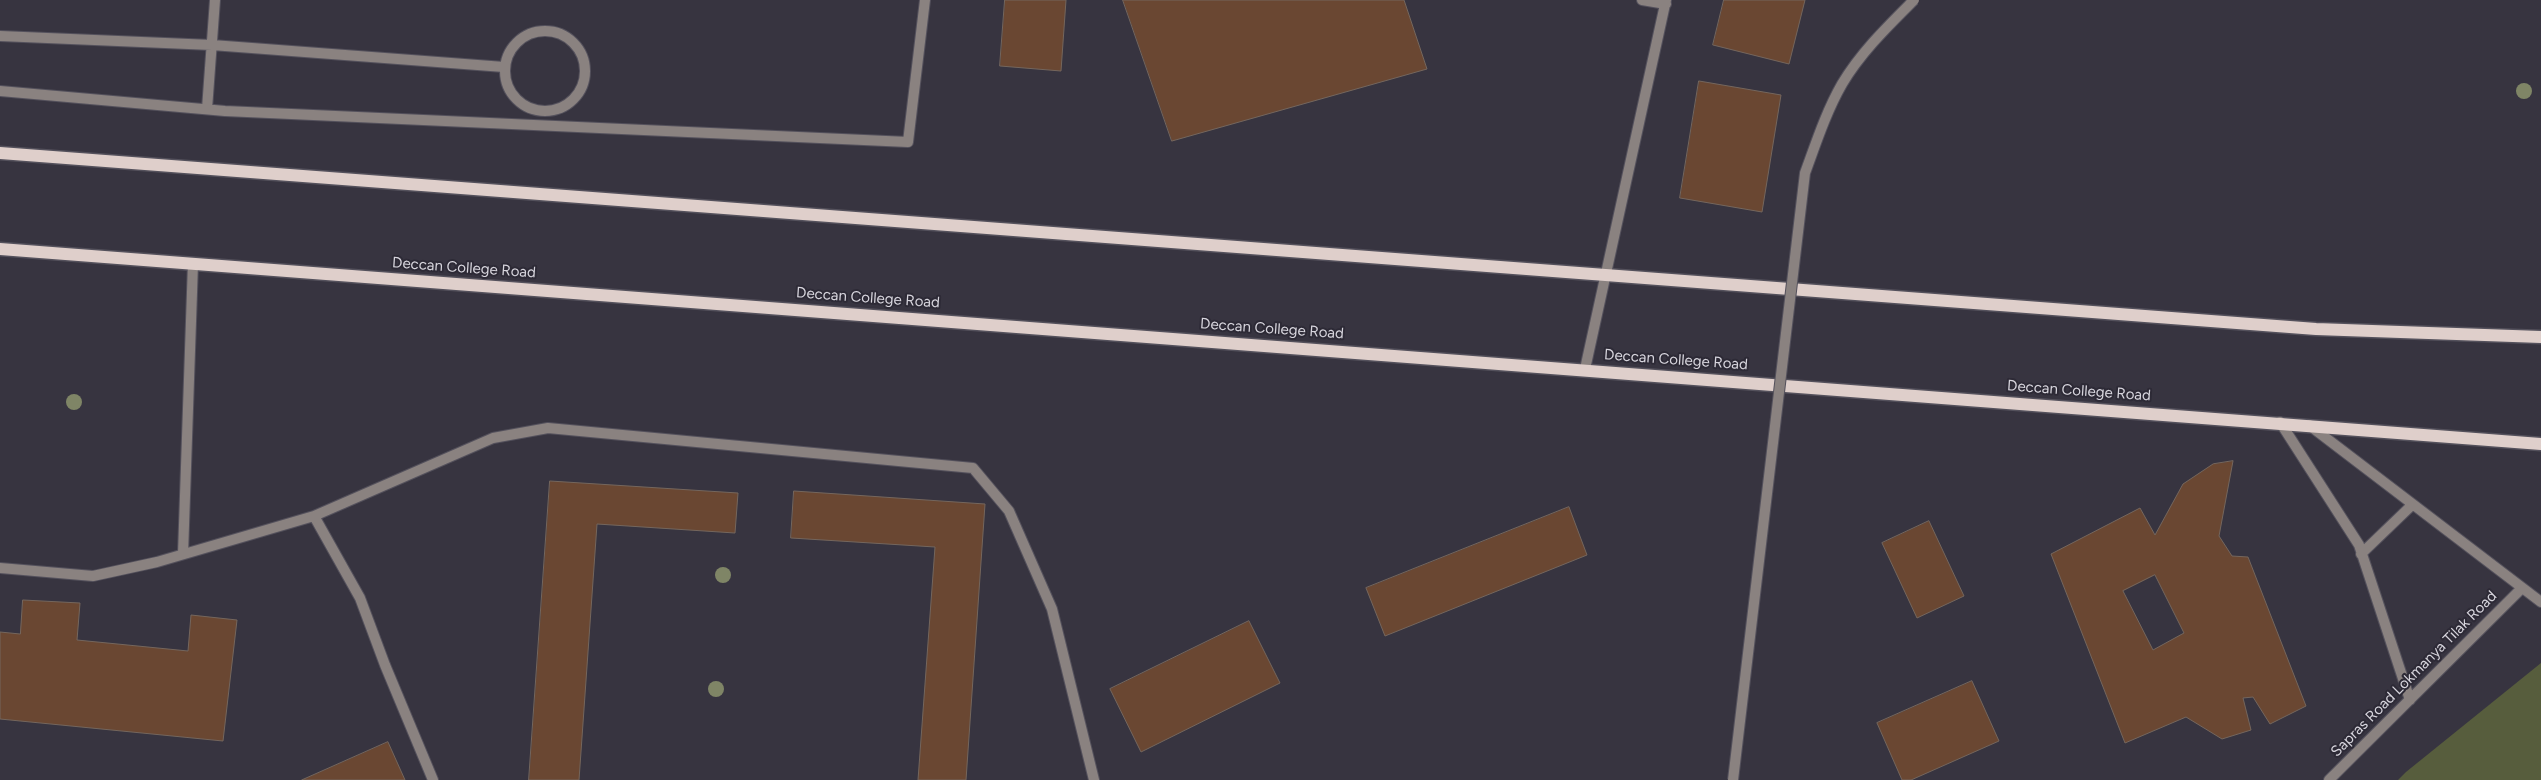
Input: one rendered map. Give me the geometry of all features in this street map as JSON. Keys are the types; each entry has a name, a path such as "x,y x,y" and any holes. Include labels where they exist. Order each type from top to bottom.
{"main road":[{"path":"0,153 2316,329 2541,337"},
{"name":"Deccan College Road","path":"0,249 2308,424 2541,444"}],"street":[{"path":"207,109 215,0"},
{"path":"0,91 207,109 908,142 925,0"},
{"path":"1585,369 1666,2 1642,0"},
{"path":"1733,780 1805,173 1820,132 1842,84 1877,36 1914,0"},
{"path":"548,31 568,37 578,48 584,60 586,74 576,98 554,111 542,112 529,109 518,102 508,87 504,67 508,54 516,43 528,35 548,31"},
{"path":"0,36 212,45 504,67"},
{"path":"183,554 193,263"},
{"path":"2280,422 2359,545 2410,700"},
{"path":"2308,424 2521,589 2541,602"},
{"path":"0,568 93,576 183,554 314,516 494,438 548,428 972,468 1009,511 1052,608 1094,780"},
{"path":"2361,554 2412,504"},
{"path":"314,516 360,598 385,665 433,780"},
{"name":"Sapras Road Lokmanya Tilak Road","path":"2329,780 2521,589"}],"green space":[{"path":"2541,663 2541,780 2398,780 2406,772"}],"building":[{"path":"1005,0 1066,0 1061,71 1000,66"},
{"path":"1123,0 1404,0 1427,69 1172,141"},
{"path":"1724,0 1805,0 1789,64 1713,45"},
{"path":"1699,81 1781,95 1762,212 1680,198"},
{"path":"2233,461 2219,536 2232,556 2248,557 2306,706 2270,724 2253,697 2243,698 2251,730 2222,739 2186,717 2125,743 2051,554 2140,508 2155,535 2183,484 2213,464","holes":["2155,575 2184,633 2153,650 2123,591"]},
{"path":"550,481 738,493 735,533 597,524 579,780 529,780"},
{"path":"794,491 985,504 966,780 918,780 935,547 791,538"},
{"path":"1569,507 1587,555 1385,636 1366,588"},
{"path":"1929,521 1964,596 1917,618 1882,543"},
{"path":"23,600 80,603 77,640 188,651 191,615 237,620 223,741 0,719 0,632 20,634"},
{"path":"1249,621 1280,683 1141,752 1110,689"},
{"path":"1972,681 1999,741 1911,780 1902,780 1877,723"},
{"path":"388,742 405,780 302,780"}]}
